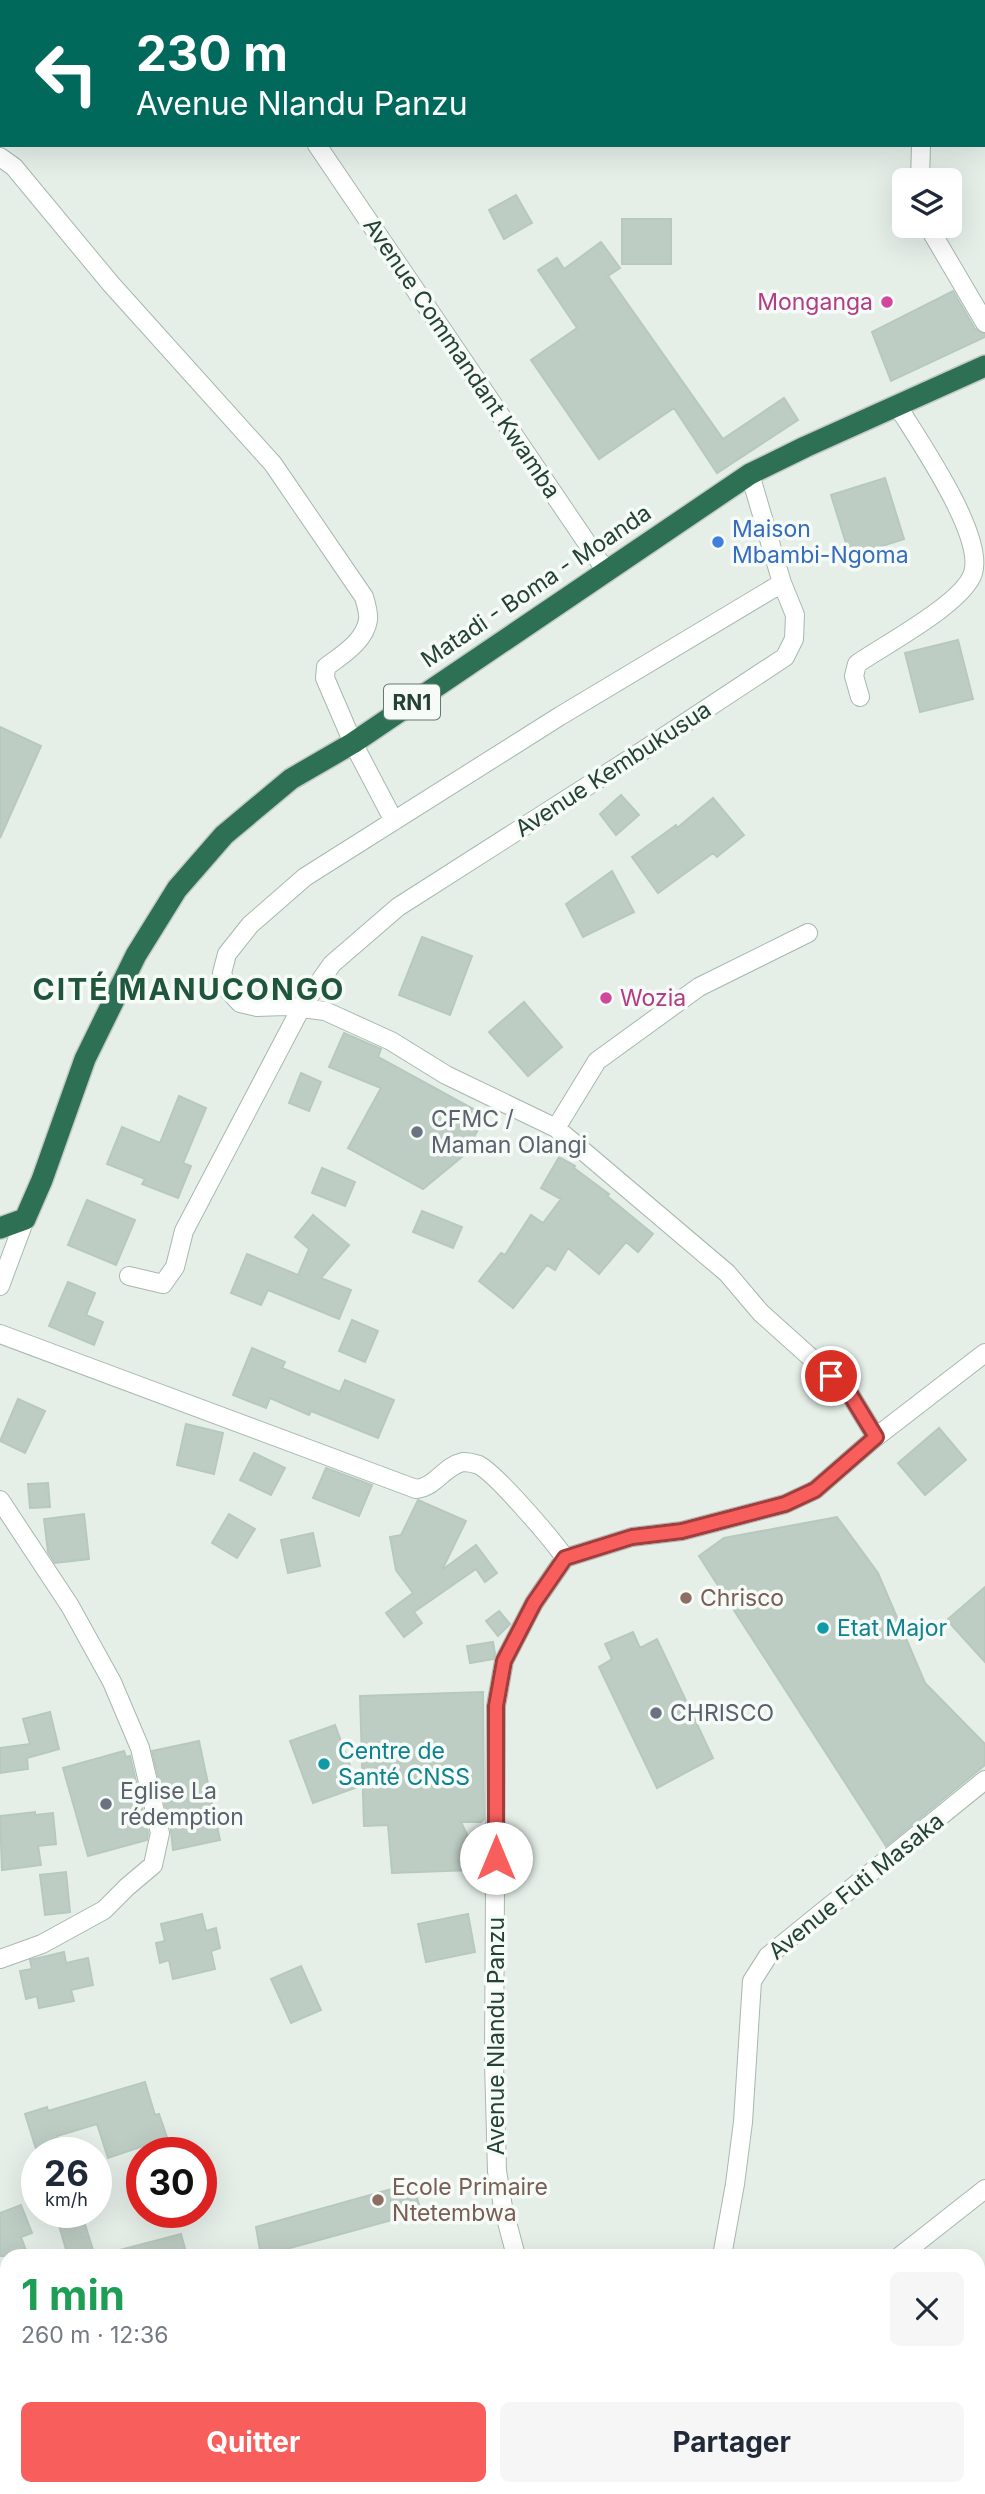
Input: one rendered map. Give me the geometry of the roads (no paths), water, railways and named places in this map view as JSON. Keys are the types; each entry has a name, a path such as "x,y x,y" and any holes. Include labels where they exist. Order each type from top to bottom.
{"highway":[{"name":"Matadi - Boma - Moanda","path":"25,1219 42,1180 85,1059 135,955 177,889 224,835 291,779 353,743 750,474 985,366"},
{"path":"0,1228 25,1219"}],"street":[{"name":"Avenue Commandant Kwamba","path":"318,147 606,571"},
{"path":"920,168 921,147"},
{"path":"0,157 14,167 111,284 274,464 364,597 369,618 364,633 346,652 326,667 326,678 353,743 394,821"},
{"path":"935,238 985,323"},
{"path":"860,697 854,676 857,664 937,613 963,588 973,573 974,554 953,494 897,405"},
{"name":"Avenue Kembukusua","path":"129,1276 163,1284 175,1267 184,1231 301,1008 332,964 398,907 785,657 794,639 795,615 782,583 750,474"},
{"path":"963,588 985,581"},
{"path":"782,583 560,716 305,877 250,925 227,954 222,973 228,990 240,1003 257,1007 325,1011 391,1041 446,1075 556,1128 727,1273 761,1313 848,1391 876,1437"},
{"path":"556,1128 597,1061 699,987 808,933"},
{"path":"0,1286 25,1219"},
{"path":"0,1334 416,1489 426,1488 449,1469 464,1462 478,1465 493,1476 565,1558 632,1537 682,1531 785,1504 815,1490 876,1437 985,1353"},
{"path":"0,1500 70,1606 112,1682 140,1748 160,1833 153,1865 104,1910 42,1944 0,1959"},
{"name":"Avenue Nlandu Panzu","path":"514,2249 503,2207 497,2157 494,2062 496,1706 504,1661 534,1603 565,1558"},
{"name":"Avenue Futi Masaka","path":"723,2249 743,2122 752,1981 768,1956 985,1780"},
{"path":"909,2249 985,2189"}],"place":[{"name":"Monganga","path":"887,302"},
{"name":"Maison Mbambi-Ngoma","path":"718,542"},
{"name":"Wozia","path":"606,998"},
{"name":"CFMC / Maman Olangi","path":"417,1132"},
{"name":"Chrisco","path":"686,1598"},
{"name":"Etat Major","path":"823,1628"},
{"name":"CHRISCO","path":"656,1713"},
{"name":"Centre de Santé CNSS","path":"324,1764"},
{"name":"Eglise La rédemption","path":"106,1804"},
{"name":"Ecole Primaire Ntetembwa","path":"378,2200"}],"district":[{"name":"CITÉ MANUCONGO","path":"189,989"}]}
